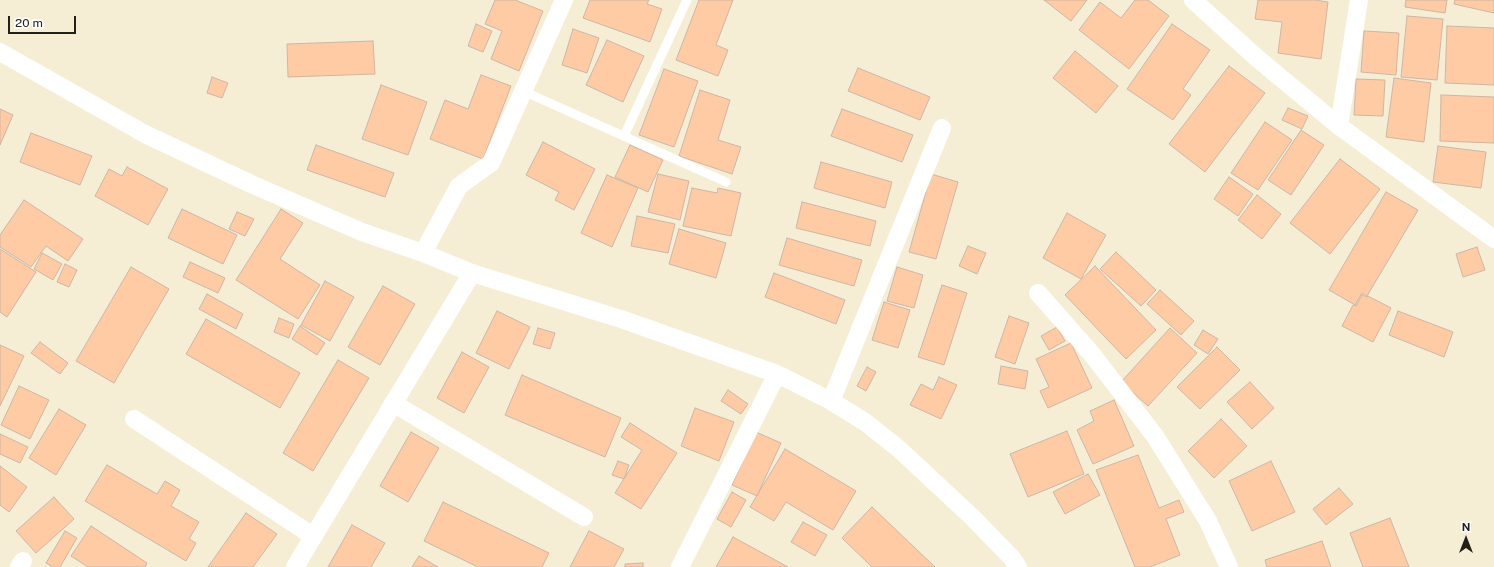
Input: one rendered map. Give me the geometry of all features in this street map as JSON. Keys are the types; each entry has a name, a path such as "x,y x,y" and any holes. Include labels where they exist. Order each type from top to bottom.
{"street":[{"path":"423,253 459,186 491,163 564,0"},
{"path":"1193,0 1258,59 1340,126 1493,238"},
{"path":"1340,126 1359,0"},
{"path":"0,52 145,134 251,184 362,232 423,253 472,274 621,319 777,374 831,400 864,422 899,449 972,517 1012,558 1018,567"},
{"path":"831,400 942,128"},
{"path":"295,567 472,274"},
{"path":"1038,293 1092,353 1155,436 1208,521 1230,567"},
{"path":"680,567 777,374"},
{"path":"393,403 584,517"},
{"path":"134,419 313,536"}],"lane":[{"path":"624,136 687,0"},
{"path":"523,91 726,182"}],"building":[{"path":"495,0 515,0 543,11 519,71 491,59 502,31 485,24"},
{"path":"590,0 649,0 647,4 662,9 650,42 583,18"},
{"path":"699,0 733,0 716,45 728,50 718,76 676,60"},
{"path":"1044,0 1087,0 1071,21"},
{"path":"1135,0 1148,0 1169,16 1129,69 1079,30 1100,2 1121,18"},
{"path":"1258,0 1315,0 1328,2 1321,59 1278,53 1282,22 1255,19"},
{"path":"1406,0 1447,0 1445,13 1405,7"},
{"path":"1455,0 1494,0 1494,13 1454,4"},
{"path":"1407,16 1443,19 1437,80 1401,77"},
{"path":"476,24 492,31 483,52 468,46"},
{"path":"1172,24 1210,50 1183,89 1191,95 1173,120 1127,89"},
{"path":"1447,26 1494,28 1494,85 1445,83"},
{"path":"573,29 599,38 587,73 562,65"},
{"path":"1364,31 1399,33 1396,75 1361,72"},
{"path":"607,40 644,56 623,102 586,85"},
{"path":"373,41 375,74 288,77 287,44"},
{"path":"1075,51 1118,86 1096,113 1053,78"},
{"path":"1229,66 1265,93 1205,172 1169,144"},
{"path":"858,68 930,97 920,120 848,91"},
{"path":"664,69 698,81 674,147 639,135"},
{"path":"481,75 511,86 483,159 430,139 445,100 468,109"},
{"path":"212,77 228,83 222,98 207,93"},
{"path":"1394,78 1431,83 1424,142 1386,137"},
{"path":"1356,79 1385,80 1383,116 1354,115"},
{"path":"381,85 427,102 408,155 362,139"},
{"path":"700,90 730,100 718,140 741,147 732,174 679,156"},
{"path":"1441,95 1494,97 1494,143 1440,141"},
{"path":"1288,108 1308,116 1302,129 1282,120"},
{"path":"0,109 13,115 0,145"},
{"path":"842,109 913,135 902,162 831,136"},
{"path":"1265,122 1292,140 1258,190 1231,173"},
{"path":"1301,130 1324,145 1291,195 1268,180"},
{"path":"31,133 92,156 80,185 20,162"},
{"path":"543,142 595,169 574,210 555,200 559,192 526,175"},
{"path":"316,145 394,173 385,197 307,170"},
{"path":"630,145 663,160 648,192 615,177"},
{"path":"1438,146 1486,152 1481,188 1433,182"},
{"path":"1340,159 1380,189 1330,254 1290,223"},
{"path":"821,162 892,182 885,208 814,188"},
{"path":"127,167 168,189 148,225 95,196 109,169 122,176"},
{"path":"658,174 689,181 680,220 648,212"},
{"path":"931,174 958,182 936,259 909,252"},
{"path":"607,175 638,188 612,247 581,233"},
{"path":"1229,177 1253,194 1238,216 1214,199"},
{"path":"692,188 717,193 718,188 741,193 731,236 683,226"},
{"path":"1386,192 1418,210 1367,296 1362,293 1355,305 1329,290"},
{"path":"1257,195 1281,214 1262,239 1238,220"},
{"path":"24,200 83,239 68,261 46,246 31,267 0,247 0,235"},
{"path":"802,202 876,221 870,246 796,228"},
{"path":"182,209 237,235 223,264 168,238"},
{"path":"281,209 303,223 280,259 320,285 298,319 236,280"},
{"path":"237,212 254,219 245,236 229,229"},
{"path":"1067,213 1106,235 1081,279 1043,258"},
{"path":"637,216 675,224 668,253 631,246"},
{"path":"679,229 726,243 716,278 669,264"},
{"path":"787,238 862,260 854,286 779,265"},
{"path":"968,246 986,253 977,274 959,266"},
{"path":"1477,247 1485,270 1463,277 1456,254"},
{"path":"0,249 36,272 7,317 0,312"},
{"path":"1116,252 1156,290 1141,306 1100,269"},
{"path":"42,253 62,264 53,280 34,269"},
{"path":"190,262 225,278 218,293 183,277"},
{"path":"65,264 77,270 69,287 57,282"},
{"path":"1095,266 1156,330 1126,359 1065,295"},
{"path":"131,267 169,289 114,383 76,361"},
{"path":"897,267 923,275 914,308 887,301"},
{"path":"774,273 845,300 836,324 765,297"},
{"path":"325,281 354,297 330,341 301,325"},
{"path":"942,285 967,293 944,365 918,357"},
{"path":"383,286 415,304 380,365 348,347"},
{"path":"1160,290 1194,321 1181,335 1147,304"},
{"path":"207,294 243,314 236,329 199,309"},
{"path":"1362,295 1368,296 1391,308 1373,342 1342,326 1353,305 1356,306"},
{"path":"884,302 910,310 898,348 872,340"},
{"path":"497,311 530,327 509,369 476,353"},
{"path":"1398,311 1453,332 1444,357 1389,335"},
{"path":"1009,316 1029,323 1015,364 995,357"},
{"path":"279,318 294,324 289,338 274,332"},
{"path":"206,319 300,373 280,408 186,354"},
{"path":"300,326 325,343 317,355 292,339"},
{"path":"1057,327 1065,341 1049,350 1041,336"},
{"path":"538,328 555,333 550,349 533,344"},
{"path":"1170,328 1197,353 1148,406 1121,382"},
{"path":"1203,330 1218,339 1208,354 1194,345"},
{"path":"40,342 68,363 60,374 31,353"},
{"path":"1071,343 1092,388 1048,408 1040,391 1049,387 1036,359"},
{"path":"0,345 24,356 0,406"},
{"path":"1217,347 1240,370 1200,409 1177,387"},
{"path":"462,352 489,367 464,413 437,398"},
{"path":"338,360 369,378 313,471 283,453"},
{"path":"1001,366 1028,371 1025,389 998,384"},
{"path":"867,367 876,372 866,391 857,386"},
{"path":"522,375 621,418 605,457 505,415"},
{"path":"939,377 957,385 941,419 910,405 921,384 933,390"},
{"path":"1250,382 1274,408 1252,429 1227,402"},
{"path":"19,386 49,400 30,439 1,425"},
{"path":"728,390 748,404 741,414 721,401"},
{"path":"1114,400 1134,446 1093,464 1077,430 1094,421 1090,411"},
{"path":"695,408 734,422 719,461 681,446"},
{"path":"59,409 86,425 56,475 29,458"},
{"path":"1221,419 1247,446 1214,478 1188,451"},
{"path":"630,423 677,453 641,509 615,493 642,450 621,437"},
{"path":"1067,431 1084,474 1028,497 1010,454"},
{"path":"411,432 439,448 408,502 380,486"},
{"path":"756,432 781,443 757,496 732,485"},
{"path":"0,434 28,447 20,463 0,454"},
{"path":"785,449 856,491 833,530 786,502 774,521 750,507"},
{"path":"1138,455 1159,508 1179,500 1184,512 1166,519 1180,555 1150,567 1135,567 1096,470"},
{"path":"618,461 629,465 624,479 612,475"},
{"path":"1271,461 1295,512 1252,531 1229,481"},
{"path":"107,465 157,494 165,481 180,490 171,506 199,522 189,539 196,543 186,561 85,501"},
{"path":"0,466 27,487 9,512 0,505"},
{"path":"1088,474 1100,495 1065,514 1053,492"},
{"path":"1339,488 1353,504 1326,525 1313,509"},
{"path":"732,492 746,500 731,527 717,519"},
{"path":"54,497 74,519 36,553 16,531"},
{"path":"443,502 549,553 542,567 478,567 424,541"},
{"path":"872,507 935,567 872,567 842,538"},
{"path":"246,513 277,534 253,567 208,567"},
{"path":"1390,518 1409,567 1363,567 1350,533"},
{"path":"803,522 827,535 815,556 791,542"},
{"path":"352,525 385,543 371,567 328,567"},
{"path":"91,526 147,563 145,567 88,567 71,556"},
{"path":"65,531 77,538 60,567 53,567 46,563"},
{"path":"589,531 624,549 614,567 570,567"},
{"path":"733,537 788,567 716,567"},
{"path":"1322,541 1331,567 1267,567 1265,560"},
{"path":"419,556 438,567 412,567"},
{"path":"643,563 643,567 625,567 625,564"}]}
